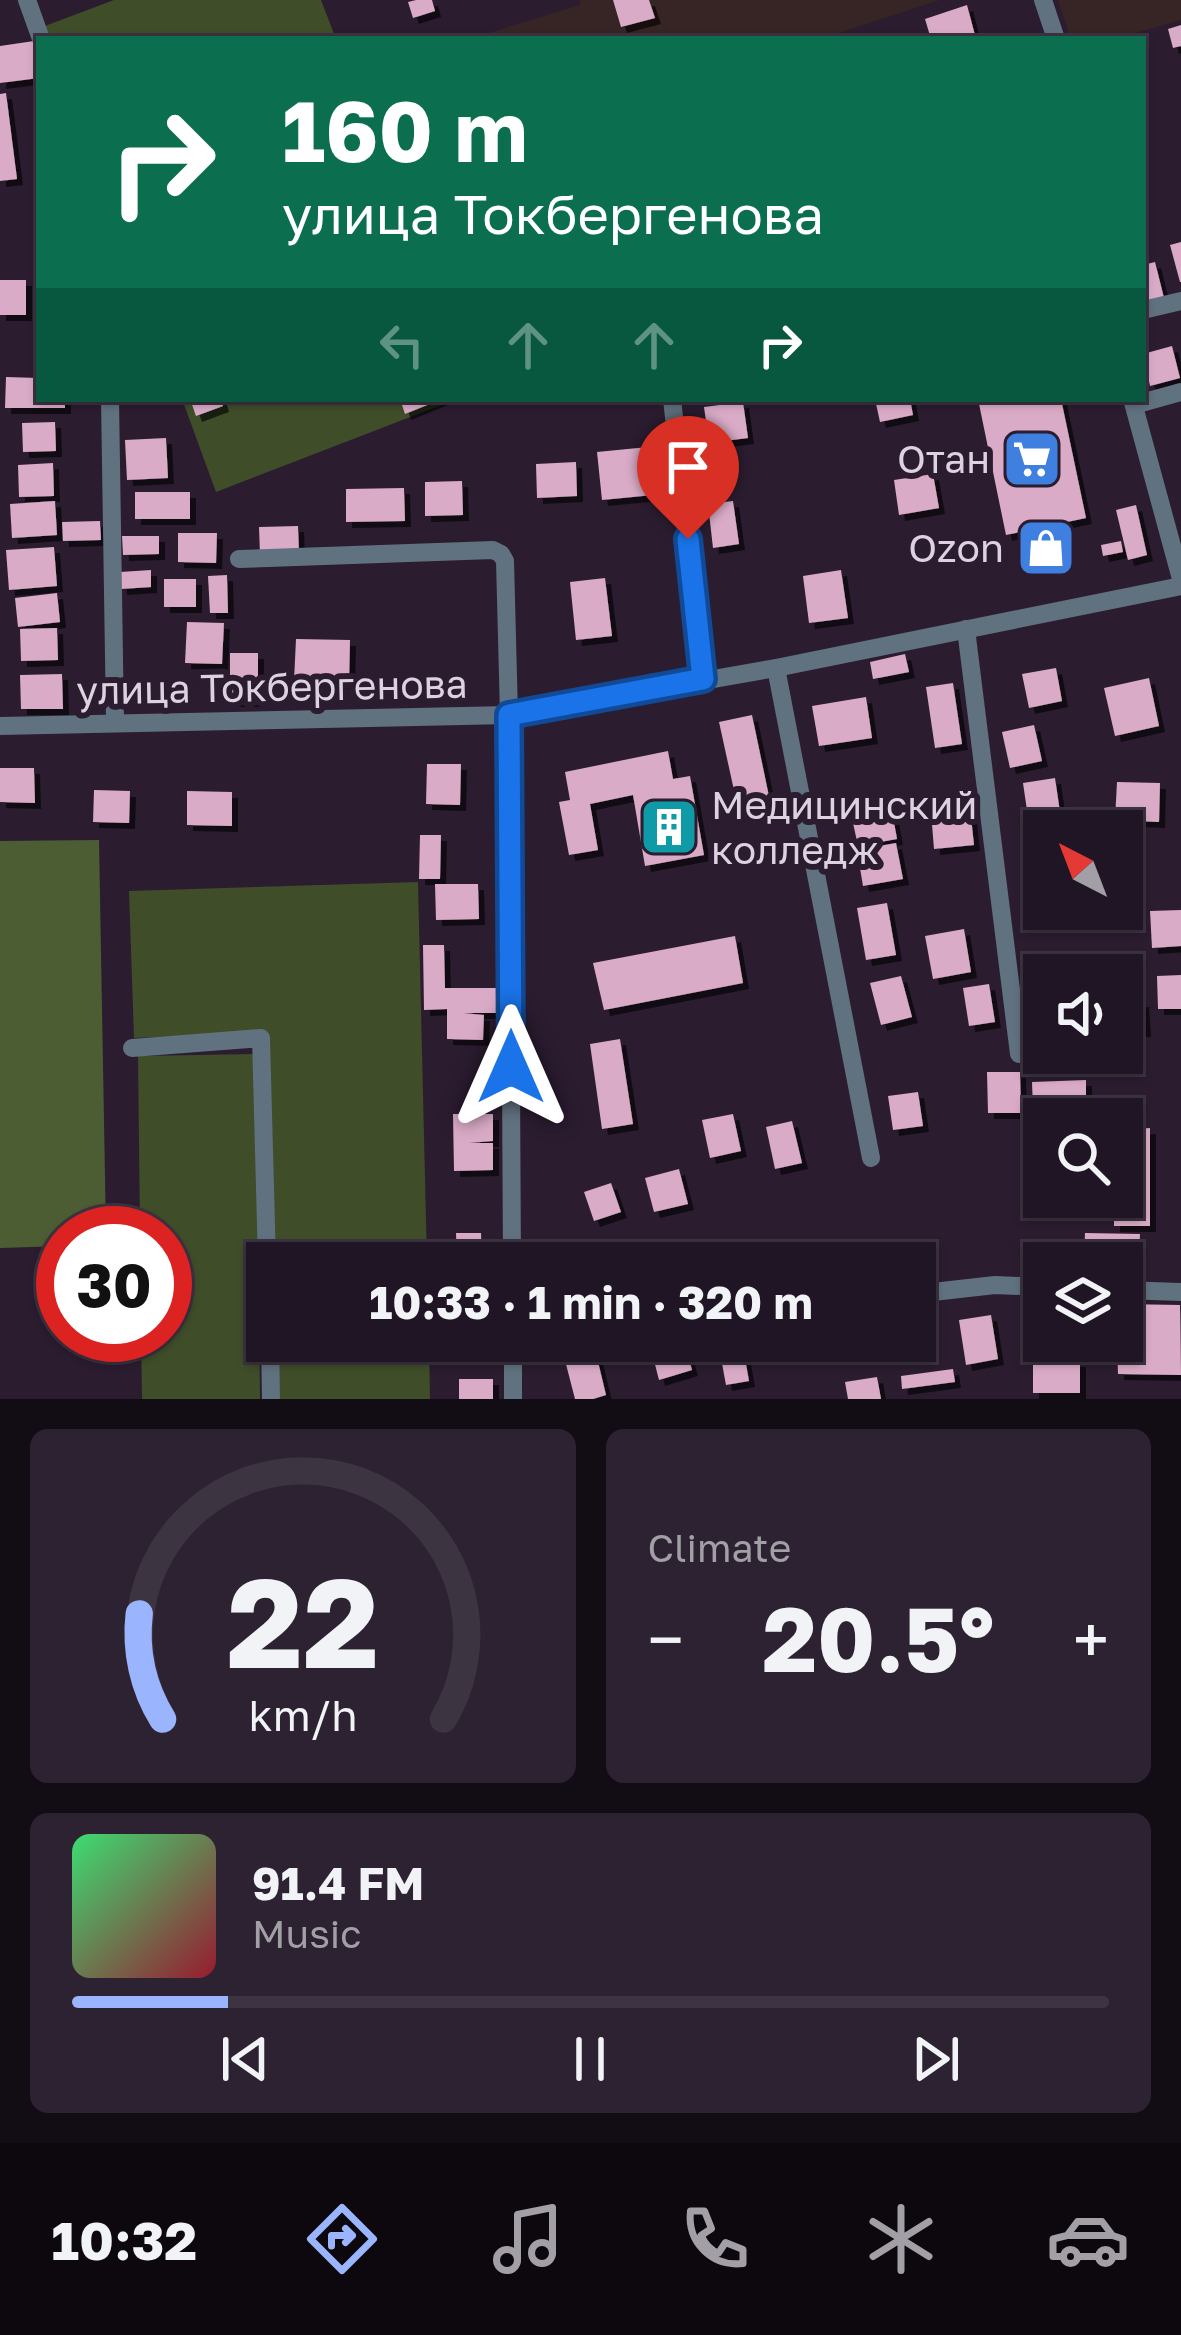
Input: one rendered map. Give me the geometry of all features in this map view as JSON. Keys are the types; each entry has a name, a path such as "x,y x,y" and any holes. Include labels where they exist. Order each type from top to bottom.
{"street":[{"path":"27,0 39,36"},
{"path":"1043,0 1055,36"},
{"path":"1146,309 1181,301"},
{"path":"1146,399 1181,392"},
{"path":"110,402 116,722"},
{"path":"672,402 703,679"},
{"path":"1133,402 1181,582"},
{"path":"239,559 493,550 505,561 512,1242"},
{"name":"улица Токбергенова","path":"0,726 509,715 776,668 1181,582"},
{"path":"966,629 1019,1054"},
{"path":"776,668 872,1158"},
{"path":"132,1048 261,1038 267,1242"},
{"path":"936,1292 1023,1286"},
{"path":"1143,1291 1181,1292"},
{"path":"270,1362 271,1399"},
{"path":"513,1362 513,1399"}],"shaded area":[{"path":"580,0 940,0 829,36 479,36 580,5"},
{"path":"1058,0 1181,0 1181,20 1125,36 1070,36"}],"green space":[{"path":"114,0 321,0 335,36 48,36 45,26"},
{"path":"183,402 449,402 216,492"},
{"path":"99,840 106,1206 36,1206 36,1247 0,1248 0,841"},
{"path":"418,882 427,1242 273,1242 266,1032 134,1038 129,891"},
{"path":"256,1054 258,1242 246,1242 246,1362 260,1362 260,1399 142,1399 141,1362 192,1362 192,1206 140,1206 138,1056"},
{"path":"277,1362 429,1362 430,1399 278,1399"}],"building":[{"path":"432,0 435,11 413,18 408,2"},
{"path":"613,0 649,0 655,18 621,27"},
{"path":"967,5 975,36 930,36 925,19"},
{"path":"1181,25 1181,46 1173,48 1168,29"},
{"path":"34,41 36,78 0,83 0,46"},
{"path":"6,93 17,179 0,181 0,94"},
{"path":"1181,242 1181,282 1180,282 1170,245"},
{"path":"1155,262 1164,298 1146,301 1146,264"},
{"path":"0,280 26,280 26,315 0,315"},
{"path":"1172,346 1180,378 1150,386 1146,353"},
{"path":"6,377 36,378 36,402 65,402 65,408 5,408"},
{"path":"191,402 222,402 223,406 196,416"},
{"path":"401,402 435,402 405,414"},
{"path":"743,402 748,438 709,443 704,407"},
{"path":"876,402 911,402 913,415 880,422"},
{"name":"Отан","path":"979,402 1062,402 1086,518 1006,535"},
{"path":"55,422 56,451 23,452 22,423"},
{"path":"166,438 168,478 127,480 125,440"},
{"path":"648,447 653,495 602,500 597,452"},
{"path":"576,462 577,496 537,498 536,464"},
{"path":"53,463 54,496 19,497 18,465"},
{"path":"933,474 939,508 899,515 894,480"},
{"path":"462,481 463,515 425,516 425,482"},
{"path":"404,488 405,521 346,522 346,489"},
{"path":"135,492 190,492 190,519 135,519"},
{"path":"55,501 57,535 12,538 10,504"},
{"path":"733,501 739,544 713,548 708,504"},
{"path":"1136,505 1147,555 1128,560 1116,510"},
{"path":"100,521 101,540 63,541 62,522"},
{"path":"298,526 299,553 260,555 259,527"},
{"path":"178,533 217,533 216,563 178,562"},
{"path":"122,536 159,536 159,554 123,555"},
{"path":"1121,541 1123,552 1103,556 1101,545"},
{"path":"54,547 57,586 9,590 6,550"},
{"path":"151,570 151,587 121,589 120,572"},
{"path":"841,570 848,618 809,623 803,576"},
{"path":"227,575 228,613 210,613 208,576"},
{"path":"605,578 612,636 576,640 570,582"},
{"path":"164,579 196,579 196,607 164,607"},
{"path":"57,593 60,622 18,627 15,598"},
{"path":"187,622 224,623 222,664 185,663"},
{"path":"57,628 58,660 21,661 20,629"},
{"path":"296,639 350,640 349,683 294,681"},
{"path":"230,653 258,653 258,701 230,701"},
{"path":"905,654 909,672 873,679 870,662"},
{"path":"1056,668 1062,701 1029,708 1022,674"},
{"path":"62,674 63,709 21,709 20,675"},
{"path":"1149,678 1159,726 1115,736 1104,688"},
{"path":"953,683 962,744 935,748 926,687"},
{"path":"866,697 872,738 819,746 812,706"},
{"path":"752,715 771,806 739,813 719,722"},
{"path":"1034,725 1042,761 1010,768 1002,732"},
{"name":"Медицинский колледж","path":"668,751 673,779 690,776 704,855 645,866 633,795 590,804 598,850 569,855 559,802 570,800 565,772"},
{"path":"427,764 461,764 460,805 426,804"},
{"path":"0,768 34,768 35,803 0,802"},
{"path":"1055,778 1060,810 1027,810 1023,783"},
{"path":"1117,782 1160,783 1159,822 1143,821 1143,810 1116,810"},
{"path":"94,790 130,791 129,823 93,822"},
{"path":"187,791 232,792 232,826 187,825"},
{"path":"890,800 897,839 858,846 850,809"},
{"path":"970,808 974,845 934,849 931,812"},
{"path":"420,835 441,835 440,879 419,879"},
{"path":"896,843 903,879 863,886 857,850"},
{"path":"435,884 478,884 479,919 436,920"},
{"path":"887,903 896,955 866,960 857,908"},
{"path":"1181,910 1181,946 1152,948 1150,911"},
{"path":"964,929 971,972 933,979 925,936"},
{"name":"Медицинский колледж","path":"735,936 743,983 604,1010 593,963"},
{"path":"423,945 444,945 445,988 500,988 501,1013 463,1013 484,1015 483,1040 447,1039 447,1009 424,1010"},
{"path":"1181,975 1181,1009 1158,1009 1157,976"},
{"path":"901,976 912,1017 881,1025 870,983"},
{"path":"989,984 995,1022 969,1026 963,988"},
{"path":"620,1039 633,1124 602,1129 590,1044"},
{"path":"987,1072 1020,1072 1021,1113 988,1113"},
{"path":"1086,1080 1086,1098 1033,1098 1032,1082"},
{"path":"918,1092 923,1126 893,1130 888,1096"},
{"path":"453,1114 493,1114 493,1141 469,1143 493,1143 493,1170 454,1171"},
{"path":"733,1114 741,1151 710,1158 702,1120"},
{"path":"792,1121 802,1163 775,1169 766,1127"},
{"path":"1143,1128 1150,1128 1150,1226 1114,1226 1114,1218 1143,1218"},
{"path":"679,1169 688,1204 654,1212 645,1178"},
{"path":"611,1183 621,1212 594,1221 584,1192"},
{"path":"456,1233 481,1233 481,1242 456,1242"},
{"path":"1085,1233 1140,1234 1140,1242 1085,1242"},
{"path":"1143,1304 1180,1305 1181,1375 1118,1374 1118,1362 1143,1362"},
{"path":"991,1315 998,1359 966,1365 959,1320"},
{"path":"565,1362 598,1362 606,1395 575,1399"},
{"path":"654,1362 690,1362 692,1370 659,1380"},
{"path":"722,1362 746,1362 749,1381 726,1385"},
{"path":"1033,1362 1080,1362 1080,1393 1033,1393"},
{"path":"953,1369 955,1382 902,1389 901,1376"},
{"path":"877,1377 881,1399 848,1399 845,1382"},
{"path":"459,1379 493,1379 493,1399 459,1399"}],"place":[{"name":"Отан","path":"1032,459"},
{"name":"Ozon","path":"1046,548"},
{"name":"Медицинский колледж","path":"669,827"}],"route":[{"path":"511,1067 509,715 703,679 688,539"}]}
